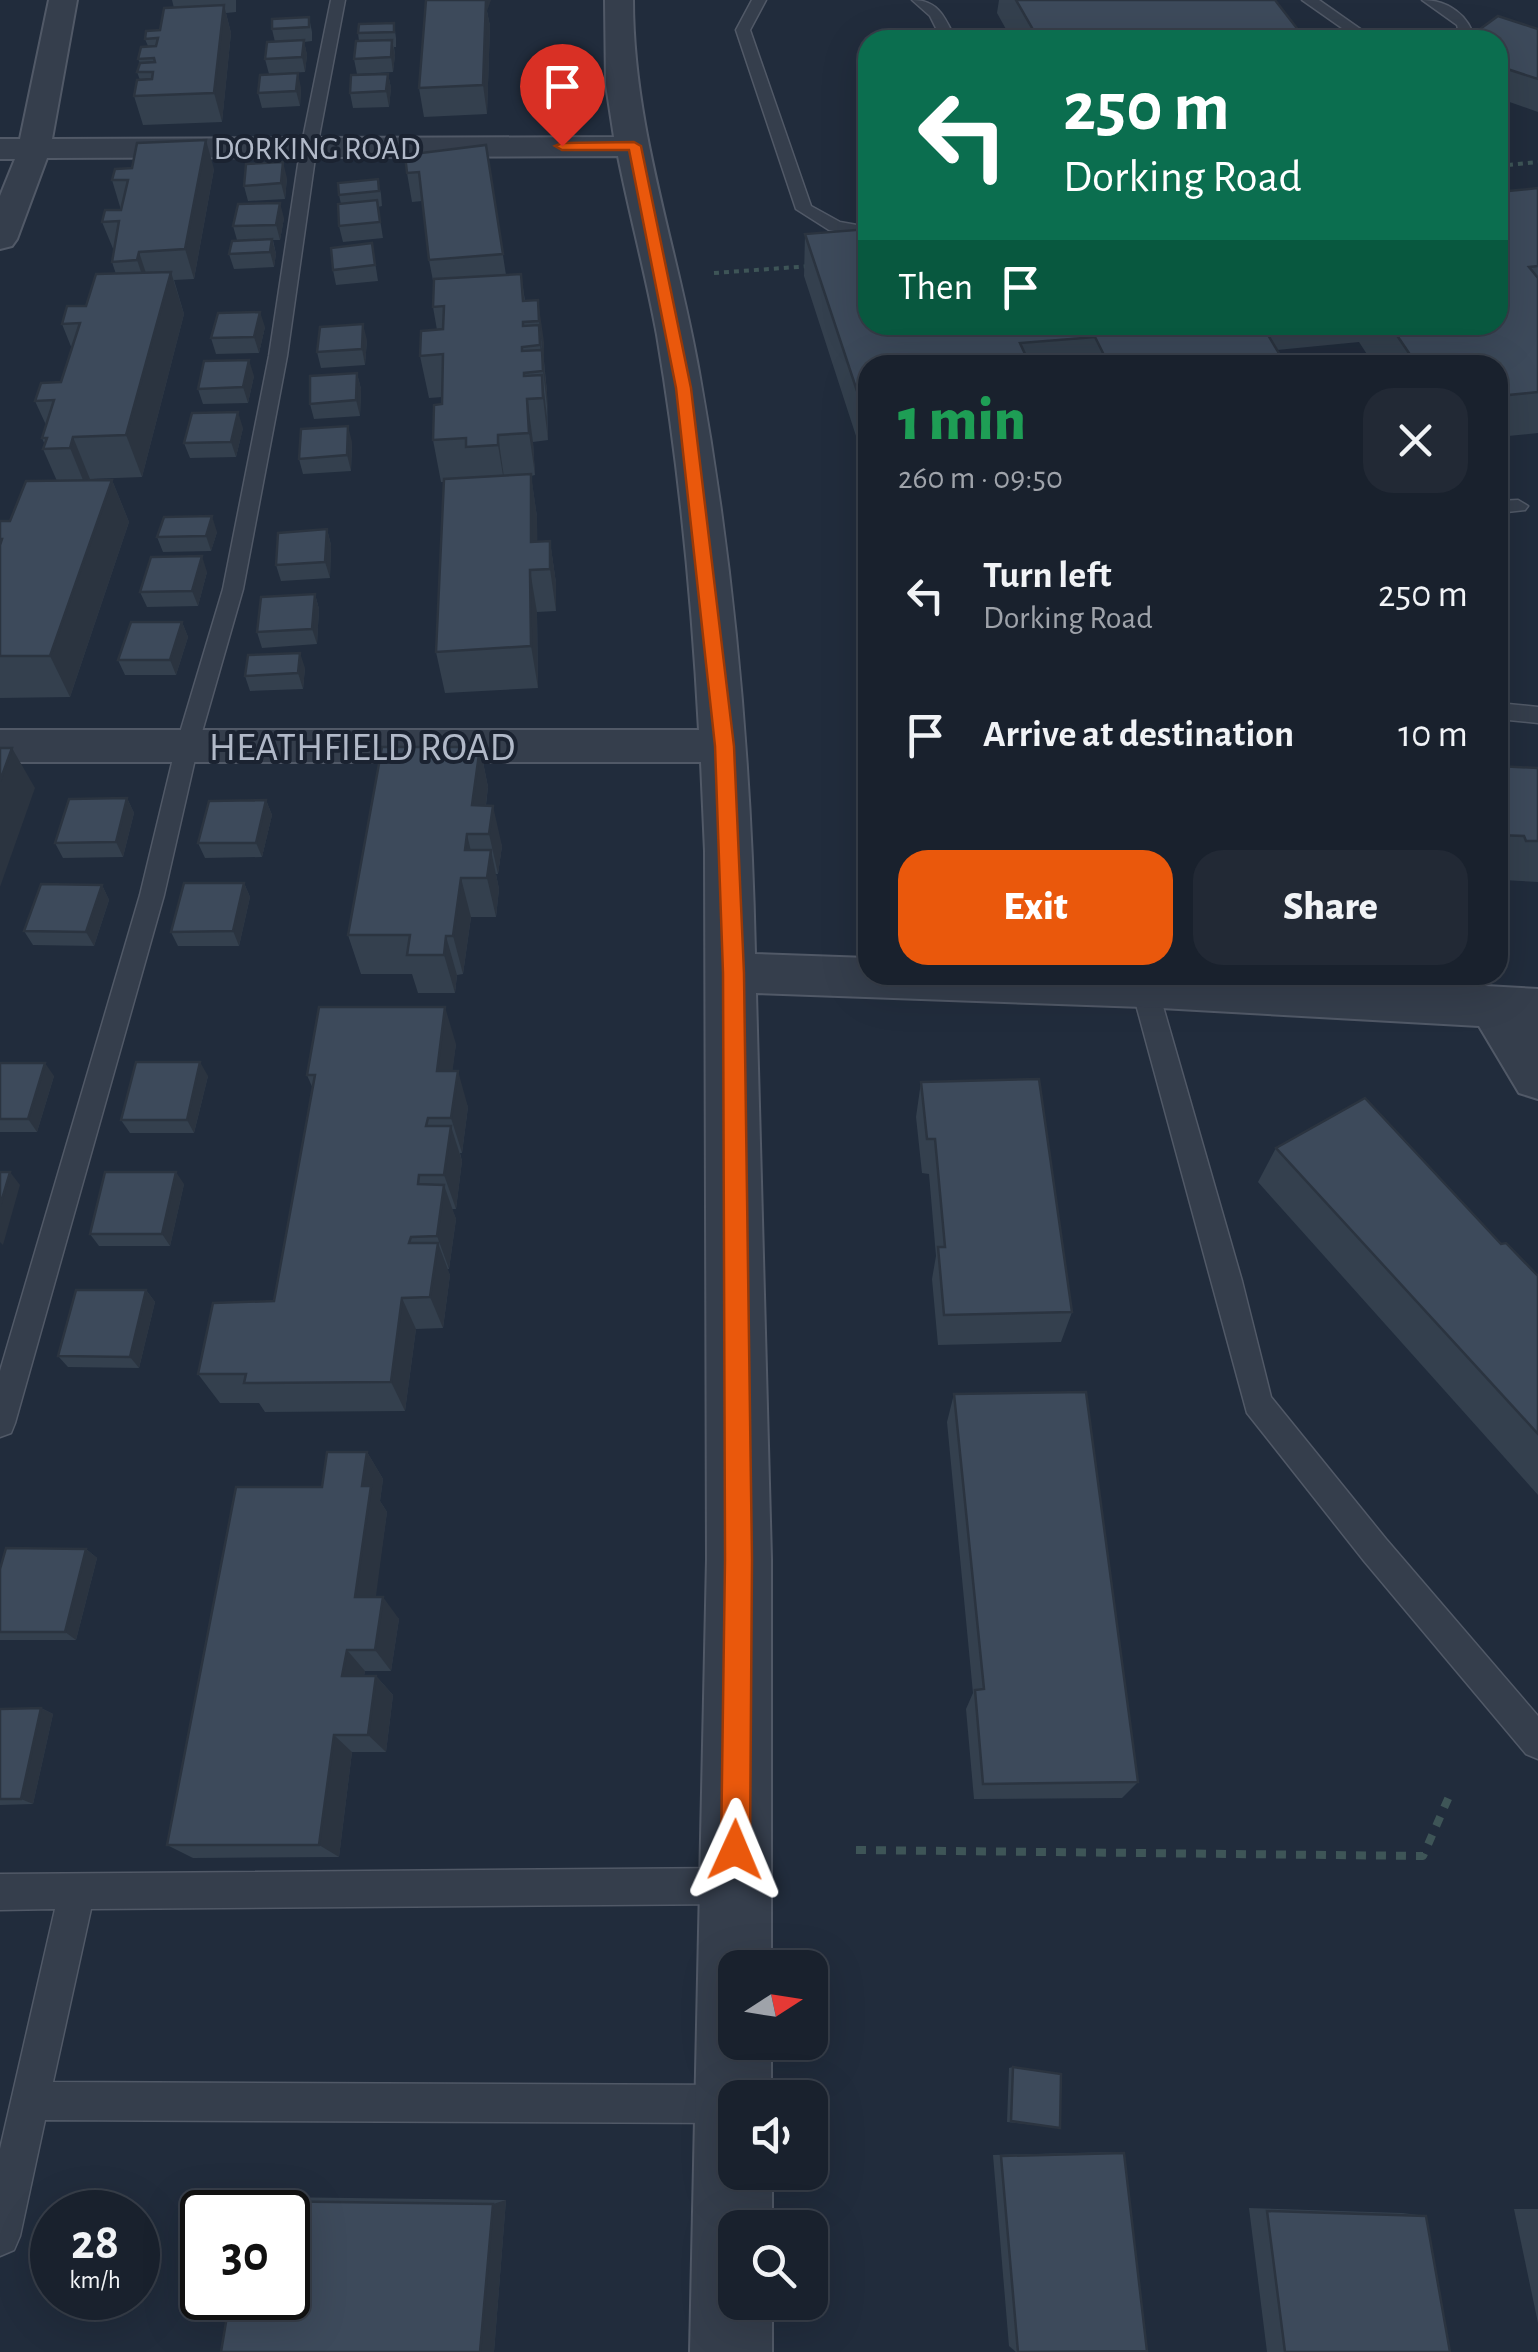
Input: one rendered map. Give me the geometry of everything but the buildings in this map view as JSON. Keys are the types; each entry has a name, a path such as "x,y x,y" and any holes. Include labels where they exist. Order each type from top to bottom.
{"street":[{"path":"0,239 34,150 63,0"},
{"path":"619,0 618,58 664,276 694,448 724,746 733,973 738,1540 732,2080"},
{"name":"DORKING ROAD","path":"0,150 634,146"},
{"name":"HEATHFIELD ROAD","path":"0,746 724,746"},
{"path":"733,973 858,975"},
{"path":"1197,985 1516,1008 1538,1078"},
{"path":"731,2352 732,2190"}],"lane":[{"path":"0,1424 152,895 187,746 233,589 278,356 309,148 338,0"},
{"path":"759,0 743,30 804,208 836,226 858,230"},
{"path":"919,0 936,14 945,30"},
{"path":"1309,0 1353,30"},
{"path":"1429,0 1464,23 1466,30"},
{"path":"1508,712 1538,714"},
{"path":"1143,985 1228,1281 1258,1402 1375,1550 1538,1742"},
{"path":"0,1892 735,1886"},
{"path":"0,2236 77,1890"},
{"path":"30,2101 718,2104"}],"path":[{"path":"1508,165 1538,162"},
{"path":"729,272 797,267"},
{"path":"856,1850 1423,1856 1451,1792"}],"route":[{"path":"562,146 634,146 664,276 684,388 713,623 730,851 733,973 738,1559 735,1850"}]}
